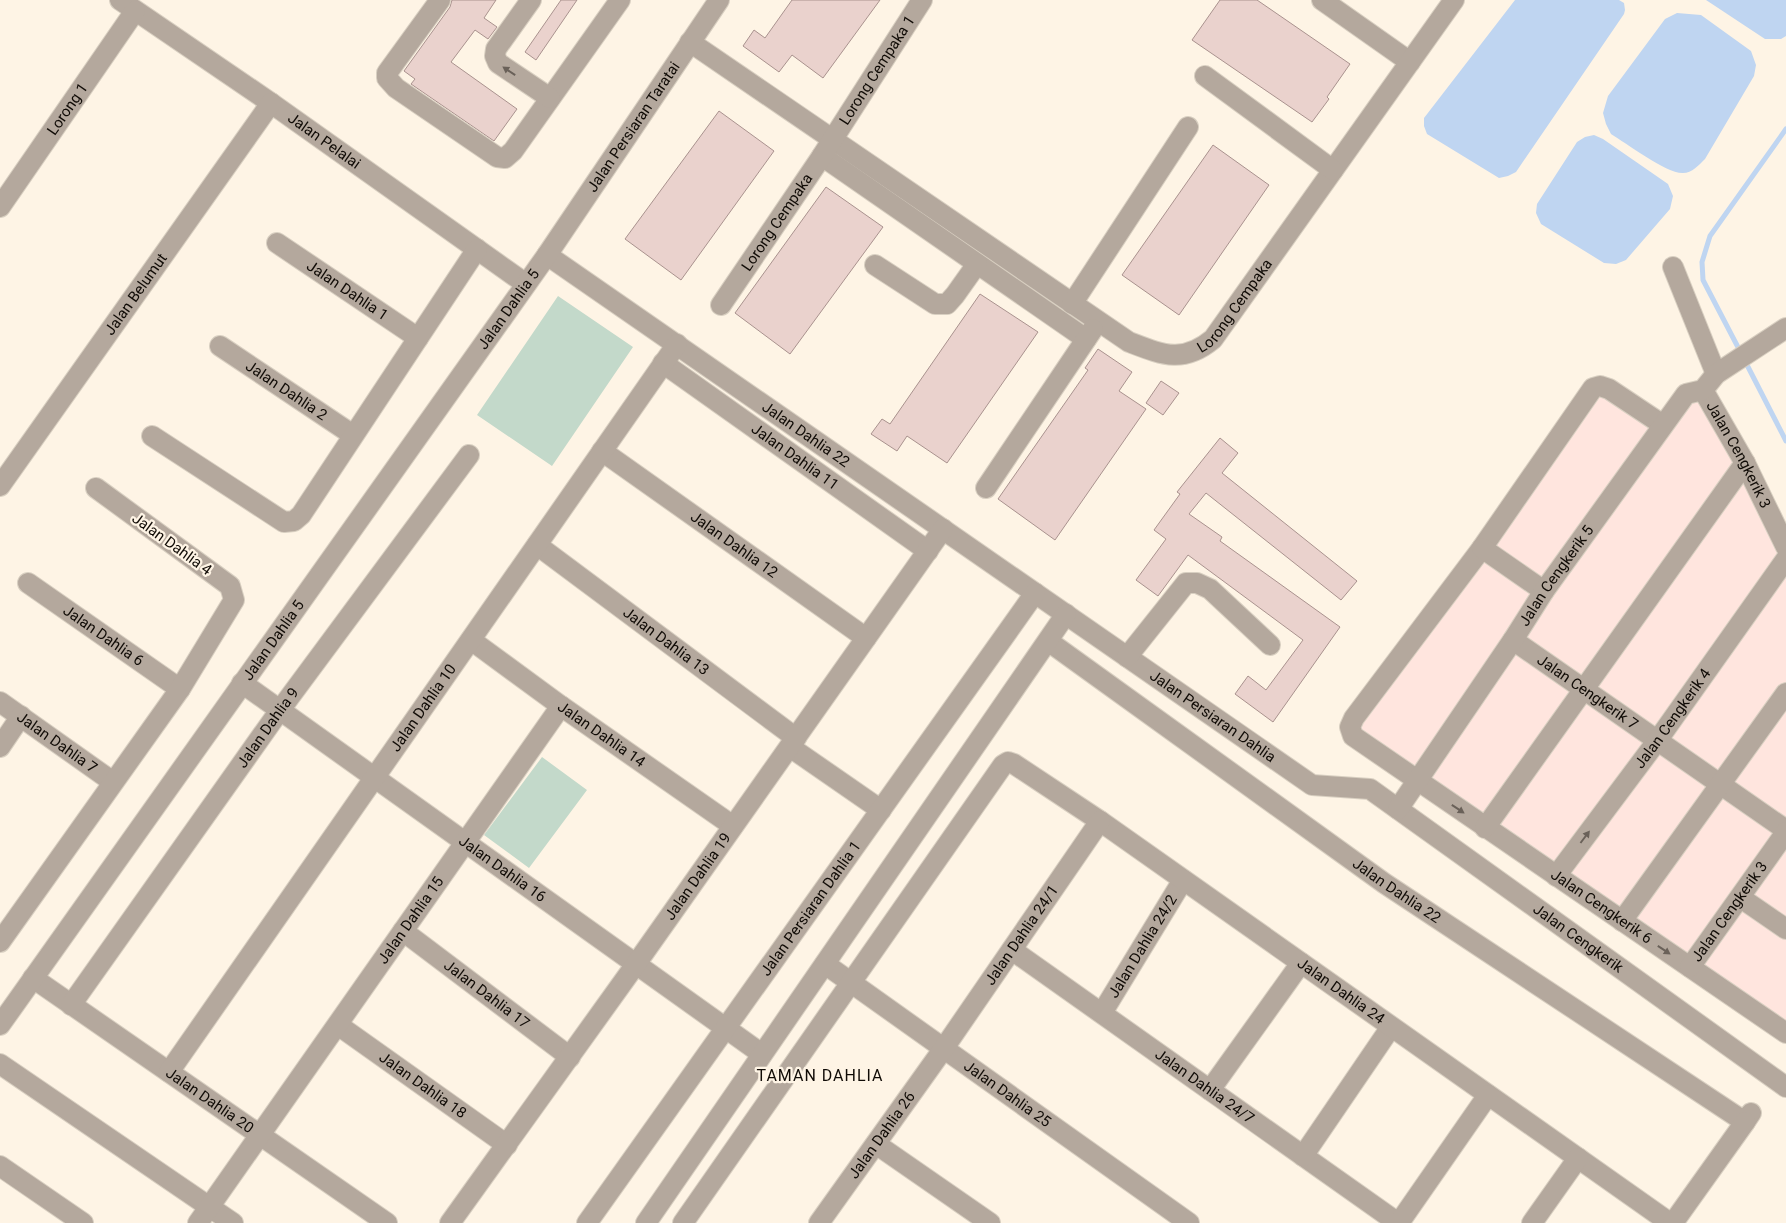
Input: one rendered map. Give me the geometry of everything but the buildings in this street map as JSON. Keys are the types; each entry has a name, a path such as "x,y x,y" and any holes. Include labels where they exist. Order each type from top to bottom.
{"street":[{"path":"440,0 387,73 387,78 390,82 498,157 505,158 513,151 620,0"},
{"path":"531,0 496,49 496,56 498,63 550,98"},
{"name":"Jalan Persiaran Taratai","path":"547,255 719,0"},
{"name":"Lorong Cempaka 1","path":"827,148 922,0"},
{"path":"1322,0 1410,62"},
{"name":"Lorong Cempaka","path":"690,42 827,148 1129,342 1158,354 1170,356 1193,353 1213,339 1454,0"},
{"name":"Jalan Pelalai","path":"128,6 271,103 526,284"},
{"name":"Lorong 1","path":"0,207 128,6"},
{"path":"1204,76 1333,170"},
{"name":"Jalan Belumut","path":"0,486 271,103"},
{"path":"1072,304 1188,127"},
{"path":"827,148 977,264 1086,339"},
{"name":"Lorong Cempaka","path":"721,305 827,148"},
{"name":"Jalan Dahlia 1","path":"277,244 418,338"},
{"path":"152,436 284,522 294,521 301,516 477,248"},
{"name":"Jalan Dahlia 5","path":"0,1025 547,255"},
{"name":"Jalan Dahlia 22","path":"547,255 1066,614"},
{"path":"875,266 935,304 947,304 977,264"},
{"path":"1673,267 1716,374"},
{"path":"986,488 1099,322"},
{"name":"Jalan Cengkerik 5","path":"1398,809 1513,640 1544,591 1686,394 1702,390 1716,374 1786,328"},
{"name":"Jalan Dahlia 10","path":"169,1072 677,344"},
{"name":"Jalan Dahlia 2","path":"220,346 353,435"},
{"name":"Jalan Dahlia 11","path":"663,363 928,551"},
{"path":"1544,591 1482,548 1593,388 1600,386 1609,388 1663,425"},
{"name":"Jalan Cengkerik 3","path":"1702,390 1745,463 1786,547"},
{"name":"Jalan Dahlia 12","path":"602,451 866,638"},
{"name":"Jalan Dahlia 9","path":"71,1005 280,710 468,455"},
{"path":"1485,828 1745,463"},
{"name":"Jalan Dahlia 4","path":"96,488 230,586 234,600 180,689"},
{"name":"Jalan Dahlia 19","path":"450,1223 570,1057 943,529"},
{"name":"Jalan Dahlia 13","path":"537,545 880,810"},
{"name":"Jalan Cengkerik 6","path":"1482,548 1354,718 1350,726 1353,736 1786,1033"},
{"name":"Jalan Cengkerik 4","path":"1556,876 1657,741 1786,559"},
{"name":"Jalan Dahlia 6","path":"28,583 180,689"},
{"path":"1127,656 1186,584 1192,583 1210,588 1270,645"},
{"name":"Jalan Persiaran Dahlia 1","path":"588,1223 1035,593"},
{"path":"646,1223 1066,614"},
{"name":"Jalan Persiaran Dahlia","path":"1066,614 1312,785 1370,789"},
{"name":"Jalan Dahlia 14","path":"471,640 561,706 733,826"},
{"name":"Jalan Cengkerik 7","path":"1513,640 1786,831"},
{"name":"Jalan Dahlia 22","path":"1048,641 1384,883 1748,1118 1671,1223"},
{"name":"Jalan Dahlia 16","path":"242,683 762,1054"},
{"path":"0,942 180,689"},
{"path":"1622,921 1786,693"},
{"name":"Jalan Dahlia 7","path":"0,702 113,782"},
{"name":"Jalan Dahlia 15","path":"204,1215 561,706"},
{"path":"0,747 21,716"},
{"name":"Jalan Dahlia 24","path":"851,982 1003,765 1008,762 1014,764 1100,821 1671,1223"},
{"name":"Jalan Cengkerik","path":"1370,789 1786,1087"},
{"name":"Jalan Dahlia 24/1","path":"944,1048 1100,821"},
{"name":"Jalan Cengkerik 3","path":"1690,967 1741,898 1786,831"},
{"name":"Jalan Dahlia 24/2","path":"1102,1013 1183,880"},
{"path":"1741,898 1786,930"},
{"name":"Jalan Dahlia 17","path":"404,931 570,1057"},
{"name":"Jalan Dahlia 24/7","path":"1012,950 1398,1223"},
{"path":"1210,1090 1301,963"},
{"name":"Jalan Dahlia 25","path":"825,964 1189,1223"},
{"name":"Jalan Dahlia 20","path":"34,978 387,1223"},
{"path":"683,1223 851,982"},
{"name":"Jalan Dahlia 18","path":"338,1025 507,1145"},
{"path":"1303,1156 1391,1027"},
{"name":"Jalan Dahlia 26","path":"819,1223 944,1048"},
{"path":"0,1064 204,1215 233,1223"},
{"path":"1398,1223 1488,1095"},
{"path":"876,1144 990,1223"},
{"path":"1532,1223 1578,1158"},
{"path":"0,1166 83,1223"}],"shaded area":[{"path":"1596,392 1666,432 1690,400 1699,398 1786,561 1786,1025 1356,733 1358,718"}],"green space":[{"path":"558,296 633,347 552,466 477,415"},
{"path":"542,757 587,790 529,868 484,835"}],"water":[{"path":"1515,0 1619,0 1624,3 1625,10 1516,172 1499,178 1427,134 1424,118"},
{"path":"1706,0 1786,0 1786,36 1781,39 1765,39"},
{"path":"1677,13 1701,15 1751,51 1756,65 1754,76 1705,159 1686,173 1667,169 1611,134 1603,113 1608,96 1665,19"},
{"path":"1594,135 1603,139 1668,184 1673,196 1670,209 1626,260 1616,264 1604,263 1541,224 1536,213 1537,204 1577,142 1585,137"}],"waterway":[{"path":"1741,353 1703,280 1702,262 1710,236 1786,129"},
{"path":"1745,361 1786,441"}],"district":[{"name":"TAMAN DAHLIA","path":"820,1075"}]}
